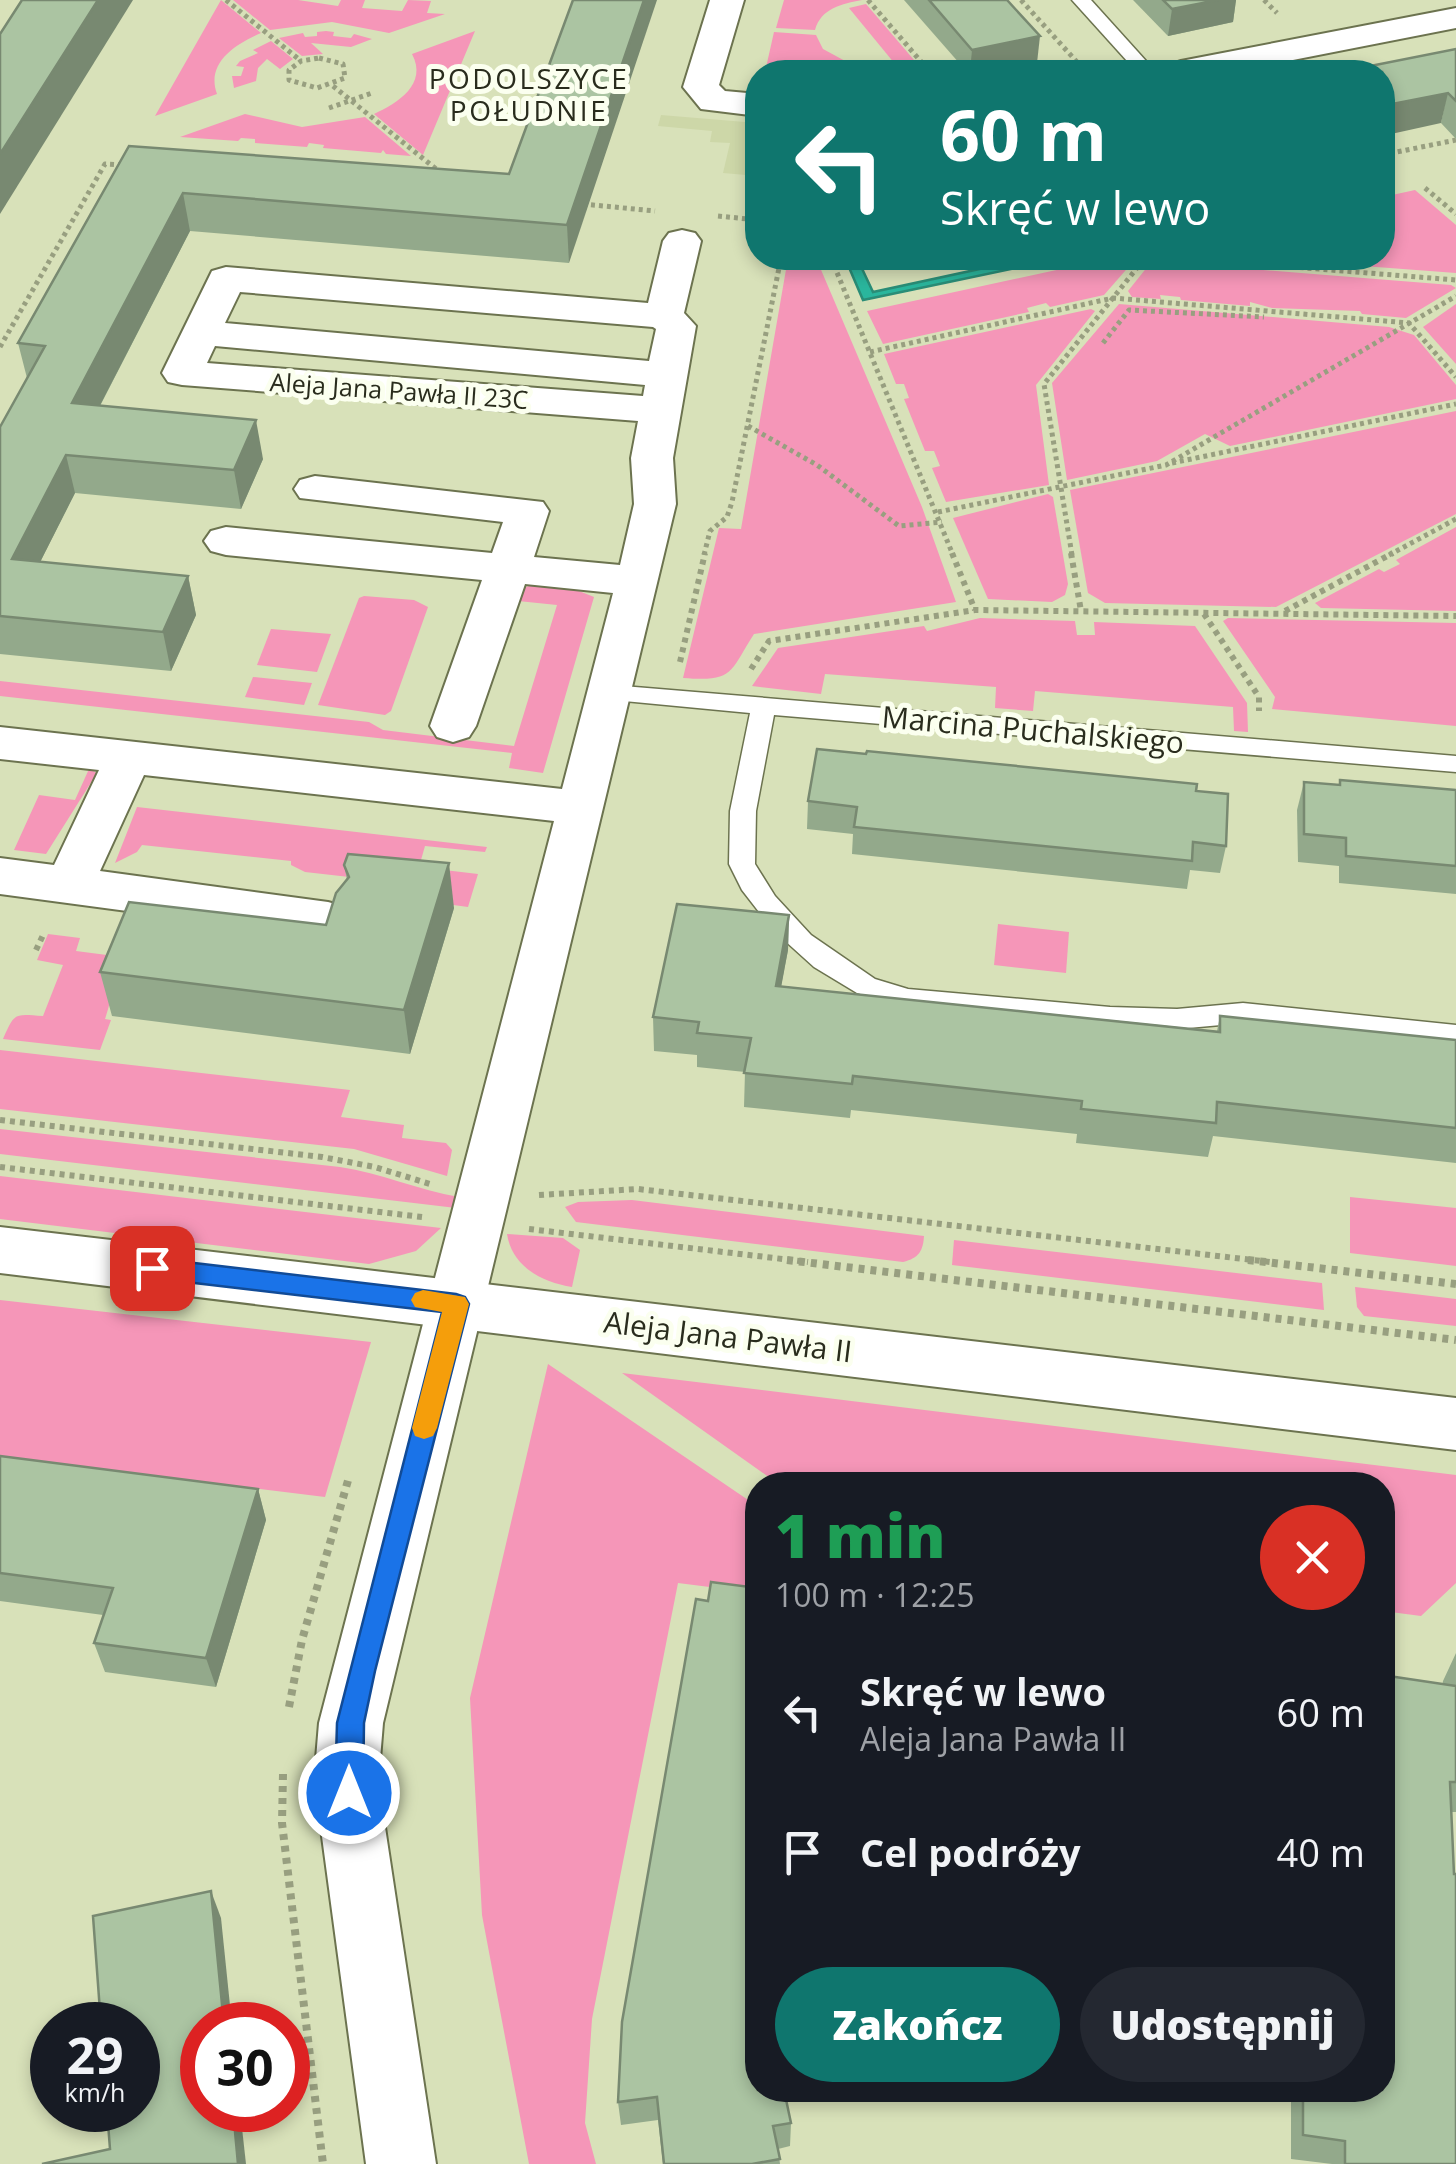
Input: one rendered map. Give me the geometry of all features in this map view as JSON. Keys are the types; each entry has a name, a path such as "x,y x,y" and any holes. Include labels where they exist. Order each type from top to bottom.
{"street":[{"path":"727,0 701,87 714,102 745,104"},
{"path":"1243,60 1456,18"},
{"path":"401,2164 351,1814 350,1739 362,1671 656,504 652,458 676,326 664,316 687,223"},
{"name":"Aleja Jana Pawła II 23C","path":"664,316 226,280 200,333 664,393"},
{"path":"315,489 528,510 454,726"},
{"path":"226,541 638,582"},
{"path":"0,743 582,808"},
{"path":"69,884 128,758"},
{"path":"0,876 328,920"},
{"name":"Aleja Jana Pawła II","path":"0,1250 1456,1424"}],"lane":[{"path":"1080,0 1136,60"},
{"name":"Marcina Puchalskiego","path":"611,693 1456,764"},
{"path":"764,706 740,860 767,904 822,961 885,994 1146,1019 1212,1018 1244,1013 1456,1035"}],"path":[{"path":"226,0 301,61"},
{"path":"868,0 920,60"},
{"path":"1021,0 1075,60"},
{"path":"320,58 343,64 348,73 333,86 302,88 289,80 289,70 301,61 320,58"},
{"path":"333,86 447,178"},
{"path":"328,108 372,92"},
{"path":"1395,153 1456,140"},
{"path":"0,347 105,164 125,165"},
{"path":"1425,188 1456,214"},
{"path":"1428,202 1439,200"},
{"path":"582,204 687,223 745,221"},
{"path":"671,698 710,531 728,517 778,270"},
{"path":"836,270 976,610"},
{"path":"1081,611 1044,384 1135,270"},
{"path":"1331,270 1456,280"},
{"path":"1166,465 1456,296"},
{"path":"870,352 1113,298 1409,323 1456,377"},
{"path":"1138,309 1140,300"},
{"path":"1104,343 1129,310 1264,318"},
{"path":"938,512 1456,404"},
{"path":"748,426 817,466 898,526 942,522"},
{"path":"1284,612 1456,519"},
{"path":"728,703 769,641 976,610 1204,614 1222,610 1456,616"},
{"path":"1204,614 1259,697 1261,749"},
{"path":"36,950 44,933"},
{"path":"0,1120 322,1157 376,1167 480,1207 534,1195 638,1189 1456,1284"},
{"path":"0,1167 480,1207 1456,1340"},
{"path":"288,1725 302,1640 352,1464"},
{"path":"283,1768 282,1823 324,2164"}],"shaded area":[{"path":"221,0 261,33 224,57 215,74 217,94 155,116"},
{"path":"233,0 298,0 338,6 341,0 365,0 362,8 402,11 408,0 431,1 427,13 445,14 389,33 332,22 270,30"},
{"path":"784,0 862,0 827,12 815,30 776,28"},
{"path":"866,4 914,60 892,60 849,8"},
{"path":"475,31 423,155 374,114 408,91 416,74 412,54"},
{"path":"317,32 334,32 333,36 351,38 354,34 372,39 351,47 311,43 323,54 302,56 279,38 303,33 305,37 317,36"},
{"path":"774,32 816,35 823,49 843,60 768,60"},
{"path":"271,41 293,59 280,69 267,59 258,68 256,81 234,88 232,76 241,76 244,67 236,66 258,53 253,50"},
{"path":"245,114 302,127 365,117 411,156 386,154 383,150 381,153 323,148 324,145 309,143 307,147 255,143 255,139 180,137"},
{"path":"661,115 745,122 745,175 723,173 730,143 710,142 712,131 658,126"},
{"path":"1415,190 1456,225 1456,273 1395,268 1395,194"},
{"path":"786,270 821,270 922,507 956,602 754,634 728,672 712,678 683,678 719,528 741,529"},
{"path":"1057,270 1126,270 1104,295 1050,307 1046,303 1027,308 1029,312 883,344 867,311"},
{"path":"1145,270 1264,270 1456,288 1406,318 1360,311 1272,308 1250,302 1250,306 1181,300 1160,295 1161,299 1132,297 1128,291"},
{"path":"1119,304 1389,327 1414,335 1456,385 1456,399 1230,446 1205,434 1157,461 1067,480 1052,383"},
{"path":"1456,304 1456,364 1423,327"},
{"path":"1095,311 1036,385 1049,485 946,502 932,468 940,466 934,451 925,451 904,399 909,398 904,384 896,384 884,354"},
{"path":"1456,411 1456,514 1276,607 1105,603 1088,593 1070,490"},
{"path":"1048,494 1053,497 1068,584 1065,595 1052,602 988,599 953,518"},
{"path":"1456,527 1456,611 1321,608 1315,603 1379,569 1384,572 1400,564 1396,560"},
{"path":"533,584 574,589 594,597 543,773 509,768 512,753 0,696 0,681 369,722 383,730 514,746 557,605 518,601 522,589"},
{"path":"359,598 414,600 428,607 391,711 385,715 318,705"},
{"path":"980,618 1075,621 1077,635 1095,635 1094,622 1195,626 1247,703 1248,732 1234,731 1233,707 1035,691 1033,711 995,708 996,687 825,674 821,694 752,686 778,648 924,626 927,631"},
{"path":"1228,618 1456,623 1456,726 1272,709 1275,697 1223,621"},
{"path":"271,629 331,634 317,672 257,665"},
{"path":"253,677 312,683 304,705 245,697"},
{"path":"89,769 97,773 46,854 14,850 39,795 75,800"},
{"path":"137,807 487,847 485,852 425,846 419,867 478,874 468,907 417,900 367,879 305,872 291,865 291,861 142,845 137,852 115,863"},
{"path":"998,924 1069,932 1066,973 994,965"},
{"path":"48,934 80,938 76,951 130,958 116,978 105,1019 111,1020 100,1050 3,1039 17,1017 43,1016 63,965 37,960"},
{"path":"0,1050 350,1090 341,1117 404,1125 402,1138 446,1143 452,1150 447,1176 354,1149 0,1109"},
{"path":"0,1129 340,1167 459,1197 456,1208 0,1154"},
{"path":"0,1176 441,1228 416,1251 369,1264 0,1219"},
{"path":"1350,1197 1456,1208 1456,1266 1350,1253"},
{"path":"632,1200 924,1236 921,1250 903,1262 576,1222 565,1207 578,1202"},
{"path":"507,1234 563,1238 580,1250 572,1287 530,1271 515,1256"},
{"path":"954,1240 1322,1283 1324,1310 952,1265"},
{"path":"1355,1287 1456,1299 1456,1326 1364,1316 1357,1307"},
{"path":"0,1300 371,1342 325,1497 0,1457"},
{"path":"548,1364 745,1498 745,1591 678,1583 592,2019 585,2123 596,2164 529,2164 482,1915 470,1698"},
{"path":"622,1373 1456,1475 1456,1583 1421,1616 1395,1613 1395,1472 762,1472"}],"water":[{"path":"850,270 863,270 873,292 975,270 1006,270 863,300"}],"building":[{"path":"22,0 98,0 0,154 0,34"},
{"path":"573,0 644,0 567,225 183,193 72,403 256,420 234,470 66,455 12,559 188,576 163,632 0,616 0,427 45,346 18,343 129,146 509,174"},
{"path":"929,0 1007,0 1040,36 972,50"},
{"path":"1163,0 1218,0 1172,9"},
{"path":"1456,49 1456,101 1448,93 1395,103 1395,61"},
{"path":"817,749 1197,784 1196,791 1228,794 1226,846 1193,842 1192,861 854,827 857,807 808,801"},
{"path":"1340,780 1456,790 1456,866 1346,856 1346,838 1304,834 1304,782 1340,785"},
{"path":"348,854 449,863 404,1010 100,972 129,902 326,925 336,893 349,877 344,865"},
{"path":"677,904 789,915 776,986 1220,1032 1220,1016 1456,1040 1456,1128 1217,1102 1216,1123 1081,1109 1082,1101 853,1076 852,1084 744,1073 751,1038 697,1033 699,1022 653,1017"},
{"path":"0,1456 258,1489 206,1658 94,1643 113,1588 0,1573"},
{"path":"711,1582 745,1586 745,2102 787,2102 791,2123 773,2126 780,2159 752,2164 664,2164 657,2097 618,2102 622,2022 696,1599 708,1601"},
{"path":"1395,1677 1456,1686 1456,1782 1450,1782 1456,1874 1456,2164 1345,2164 1345,2141 1303,2135 1303,2102 1395,2102"},
{"path":"211,1891 222,2002 180,2002 180,2132 235,2132 238,2164 42,2164 110,2149 109,2132 160,2132 160,2002 99,2002 93,1916"}],"slow traffic":[{"path":"423,1300 456,1304 424,1428"}],"district":[{"name":"PODOLSZYCE POŁUDNIE","path":"529,94"}],"route":[{"path":"152,1268 456,1304 362,1671 351,1723 349,1793"}]}
